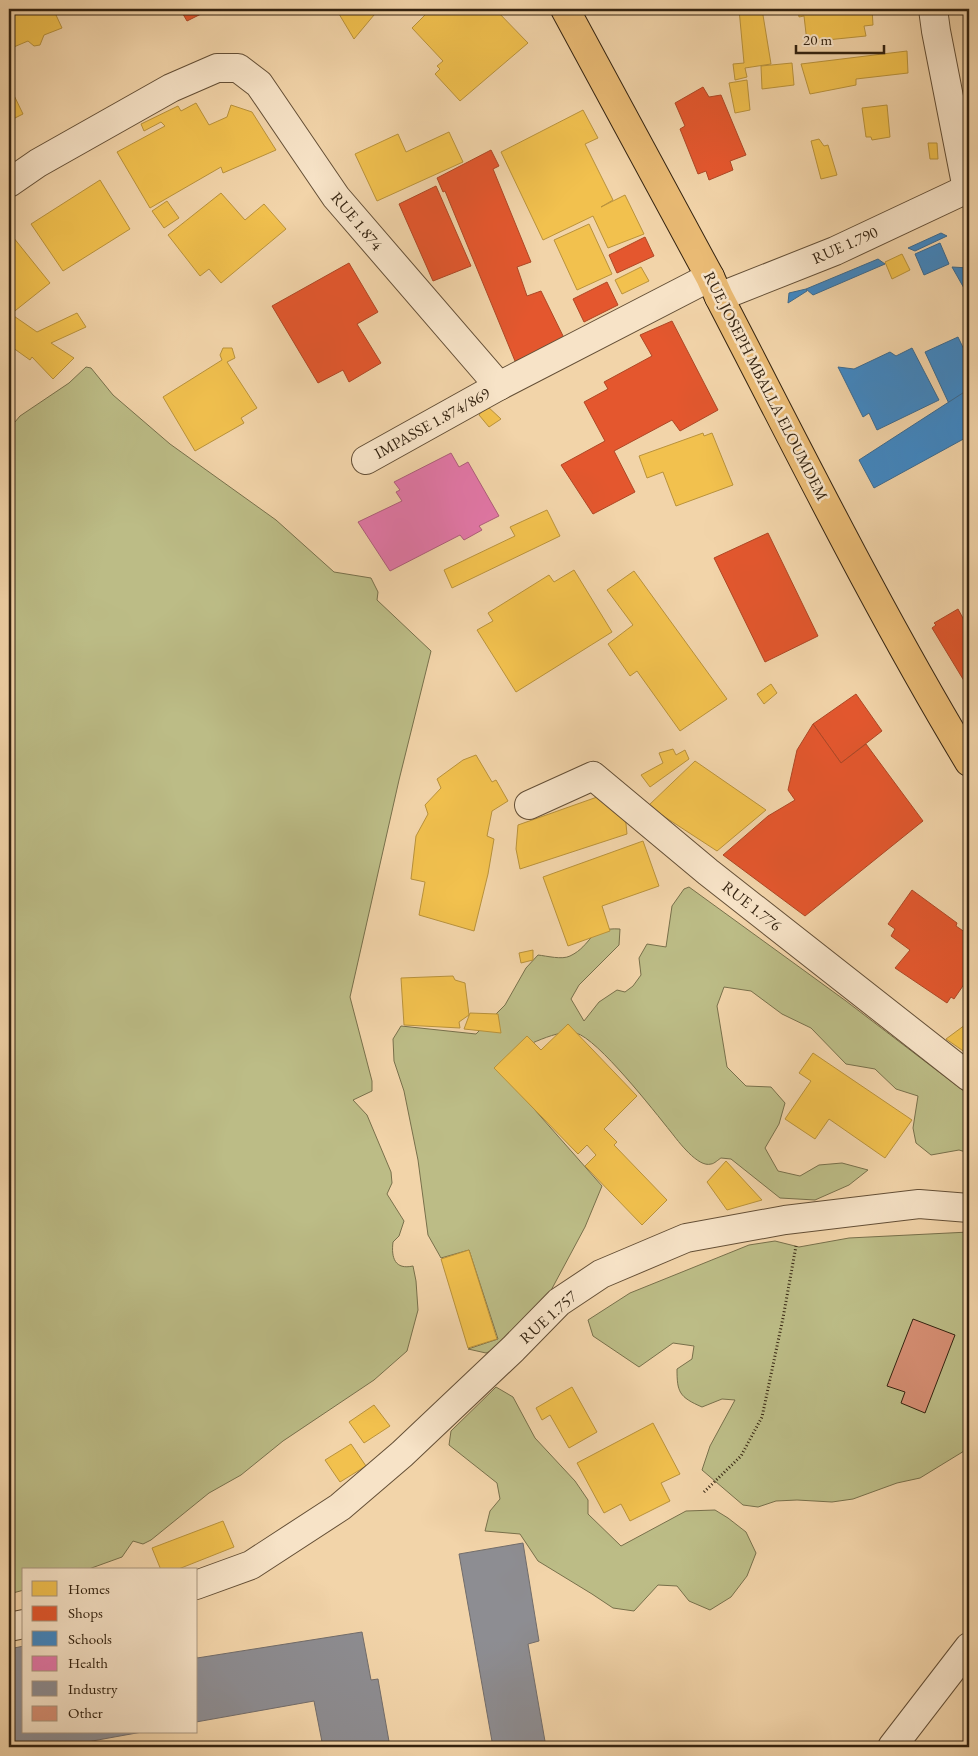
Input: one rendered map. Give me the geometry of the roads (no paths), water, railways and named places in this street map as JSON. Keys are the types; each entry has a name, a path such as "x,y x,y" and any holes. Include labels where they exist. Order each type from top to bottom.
{"main road":[{"name":"RUE JOSEPH MBALLA ELOUMDEM","path":"565,9 715,287 863,576 935,706 969,762"}],"street":[{"path":"933,9 968,189"},
{"name":"RUE 1.874","path":"9,183 38,163 171,88 217,68 238,68 259,84 336,197 499,386"},
{"name":"RUE 1.790","path":"715,287 834,251 968,189"},
{"path":"499,386 715,287"},
{"name":"IMPASSE 1.874/869","path":"366,460 499,386"},
{"name":"RUE 1.776","path":"529,805 593,776 708,872 969,1078"},
{"name":"RUE 1.757","path":"198,1584 251,1565 340,1508 402,1454 513,1349 559,1302 601,1274 686,1238 801,1218 919,1204 969,1208"},
{"path":"9,1627 22,1624"},
{"path":"892,1747 969,1647"}]}
